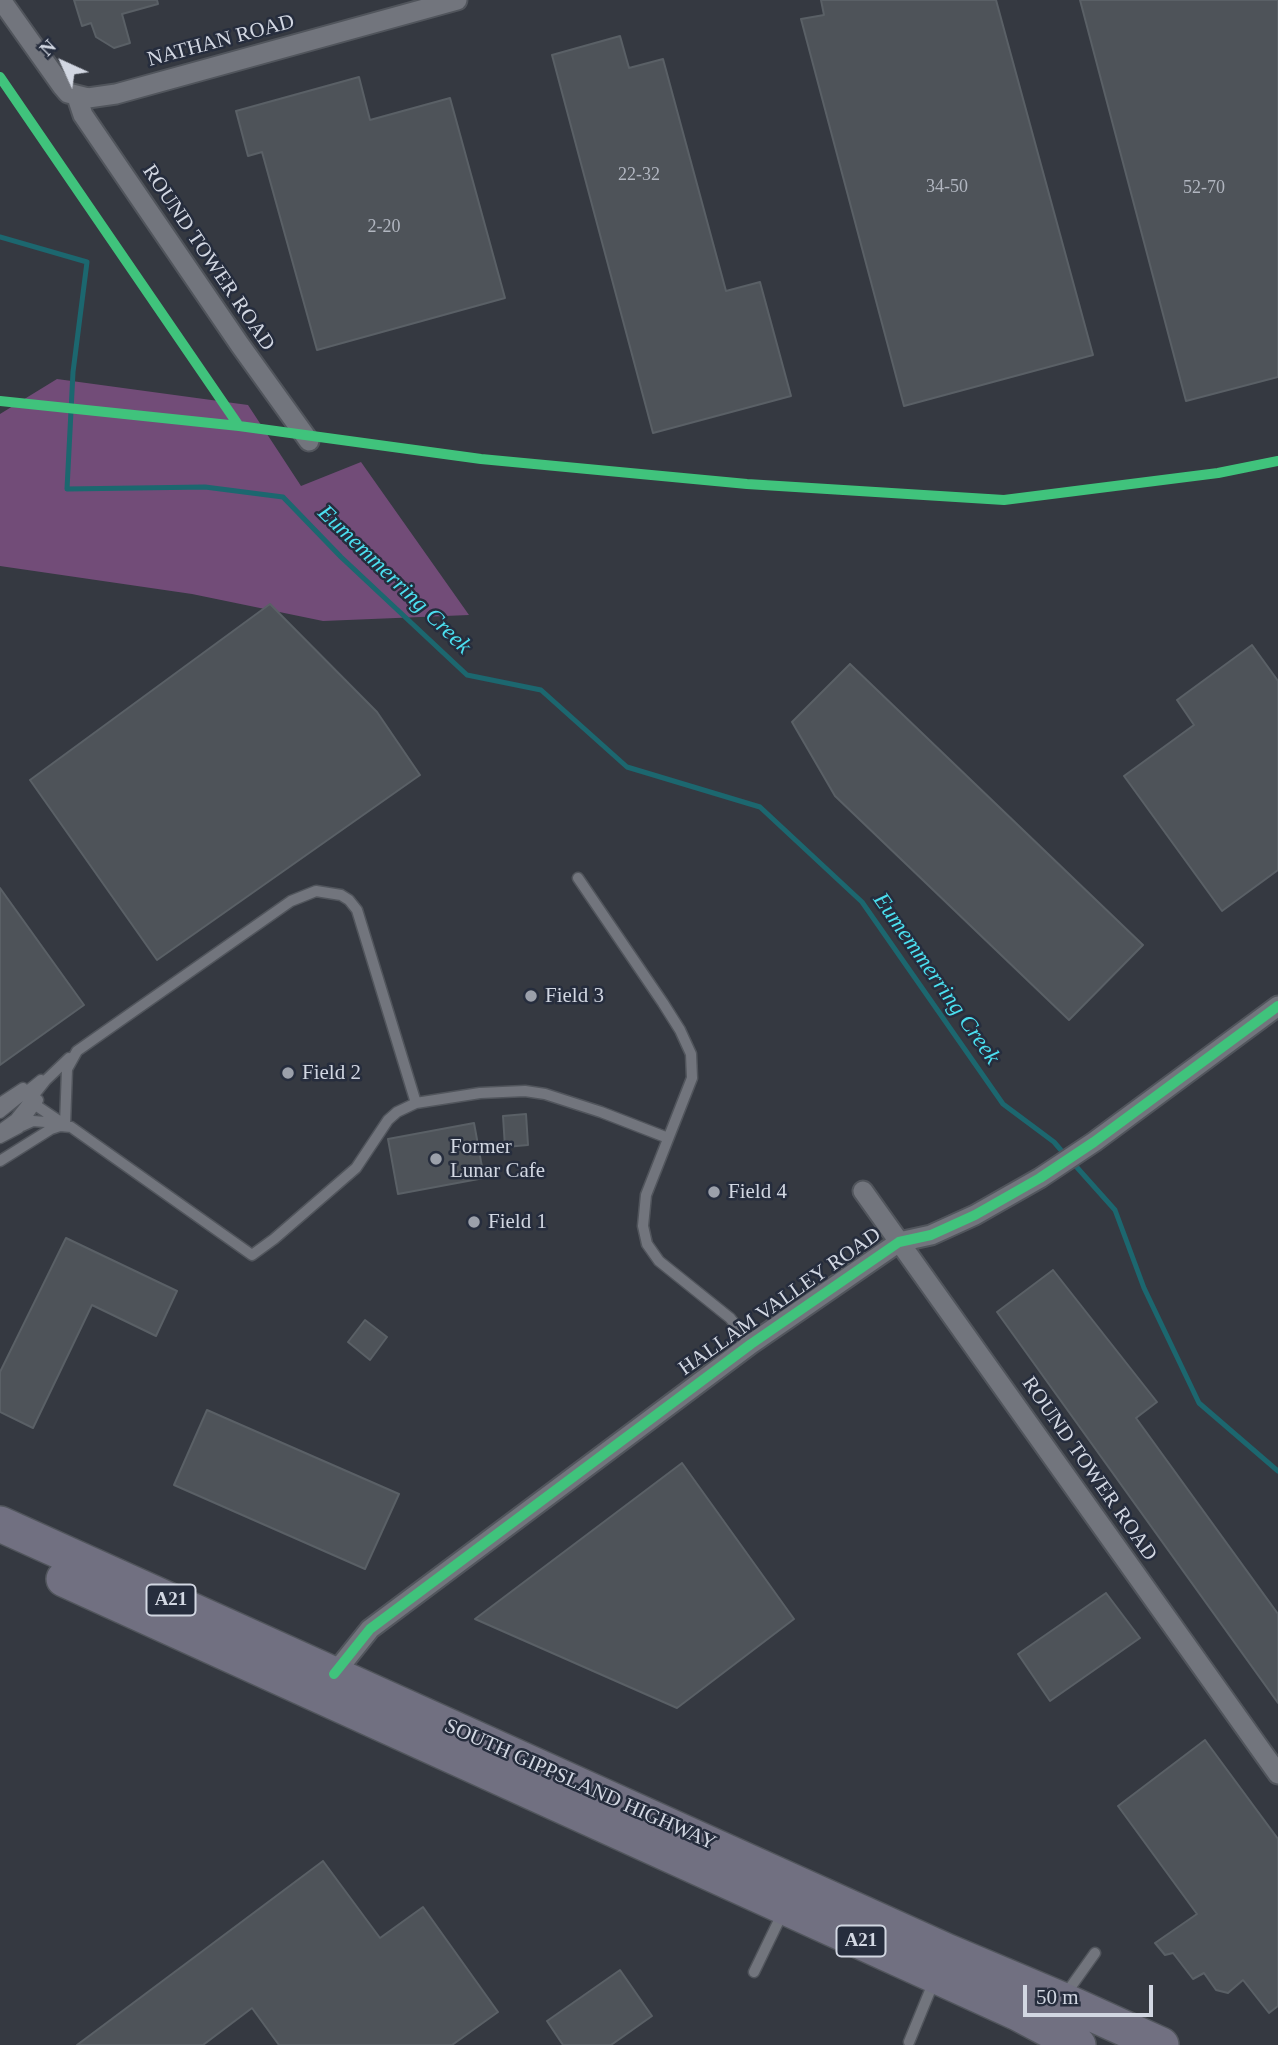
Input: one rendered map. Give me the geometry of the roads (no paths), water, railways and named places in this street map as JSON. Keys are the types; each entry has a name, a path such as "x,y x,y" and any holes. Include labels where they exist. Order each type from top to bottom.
{"highway":[{"name":"SOUTH GIPPSLAND HIGHWAY","path":"0,1524 51,1559 335,1692 942,1964 1064,2025 1161,2045"},
{"name":"SOUTH GIPPSLAND HIGHWAY","path":"0,1550 51,1559"}],"street":[{"path":"1,0 62,86 77,97"},
{"name":"NATHAN ROAD","path":"77,97 116,94 457,0"},
{"name":"ROUND TOWER ROAD","path":"77,97 83,116 309,441"},
{"name":"HALLAM VALLEY ROAD","path":"335,1692 370,1629 751,1344 900,1242 931,1235 975,1215 1041,1178 1278,1006"},
{"name":"ROUND TOWER ROAD","path":"863,1191 1278,1774"}],"lane":[{"path":"578,878 663,1003 691,1054 692,1078 645,1201 643,1226 647,1244 659,1261 730,1318 751,1344"},
{"path":"2,1106 290,901 316,891 330,892 349,900 363,921 416,1102"},
{"path":"0,1138 33,1106 46,1080 77,1051"},
{"path":"2,1106 18,1099 77,1051"},
{"path":"65,1125 67,1069 77,1051"},
{"path":"0,1130 17,1123 43,1120 80,1131 252,1255 356,1168 388,1120 416,1102 480,1093 535,1093 578,1104 668,1138"},
{"path":"18,1099 65,1125"},
{"path":"2,1106 33,1106"},
{"path":"0,1161 41,1134 65,1125"},
{"path":"754,1972 792,1895"},
{"path":"1064,2025 1095,1953"},
{"path":"909,2042 942,1964"}],"waterway":[{"name":"Eumemmerring Creek","path":"0,237 87,262 73,372 67,489 205,487 283,497 341,557 467,675 541,690 627,767 760,807 862,902 1003,1104 1054,1142 1066,1156"},
{"name":"Eumemmerring Creek","path":"1073,1163 1115,1210 1144,1288 1199,1403 1278,1471"}],"place":[{"name":"Field 3","path":"531,996"},
{"name":"Field 2","path":"288,1073"},
{"name":"Former Lunar Cafe","path":"436,1159"},
{"name":"Field 4","path":"714,1192"},
{"name":"Field 1","path":"474,1222"}]}
